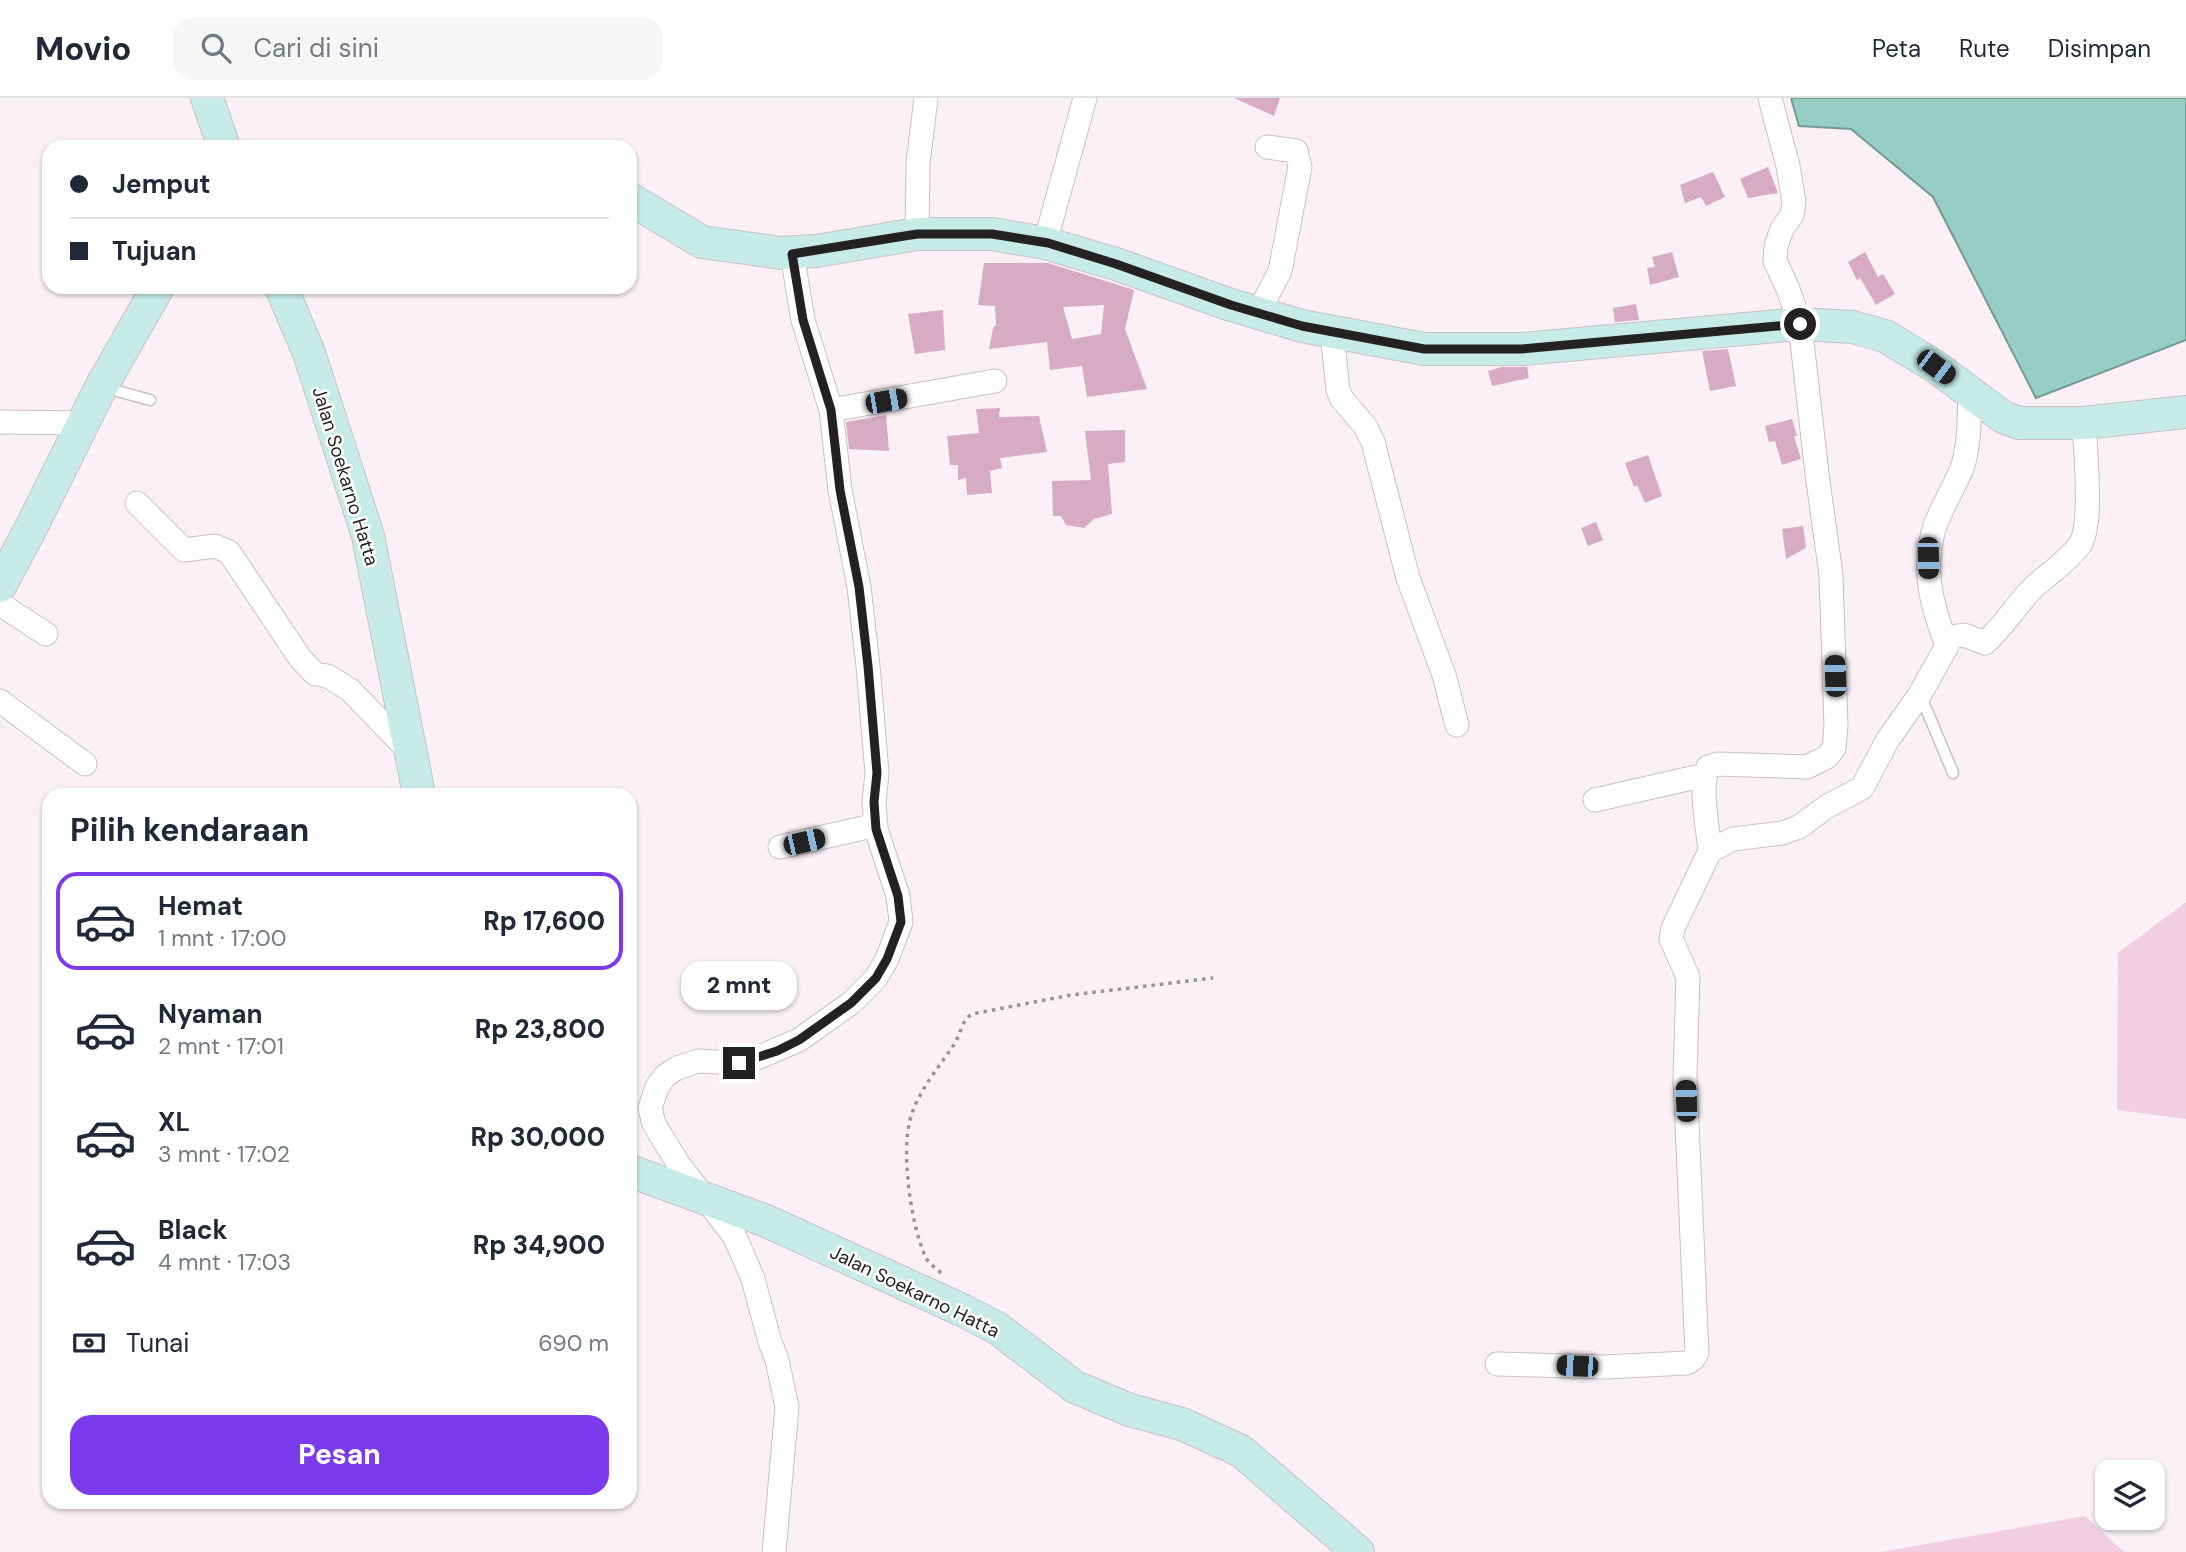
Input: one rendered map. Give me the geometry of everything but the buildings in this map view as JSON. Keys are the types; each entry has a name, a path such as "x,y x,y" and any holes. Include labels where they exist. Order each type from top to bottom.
{"street":[{"path":"207,98 222,140"},
{"path":"917,234 918,163 926,98"},
{"path":"1045,243 1085,98"},
{"path":"1497,1364 1604,1367 1687,1363 1693,1360 1697,1353 1685,1077 1688,977 1671,939 1673,928 1710,851 1705,775 1708,767 1718,764 1807,767 1827,757 1834,748 1836,726 1832,575 1816,474 1800,324 1775,261 1776,246 1782,229 1792,215 1794,202 1788,166 1770,98"},
{"path":"1258,313 1280,271 1300,167 1296,151 1267,147"},
{"path":"637,203 702,242 792,254 917,234 992,234 1045,243 1302,326 1424,349 1522,349 1800,324 1853,327 1885,336 1936,367 2003,417 2019,423 2084,423 2186,412"},
{"path":"774,1552 786,1417 777,1360 753,1279 735,1237 709,1200 689,1180 654,1124 650,1108 657,1087 665,1076 677,1068 698,1061 739,1063 757,1058 788,1045 851,1003 876,978 897,936 901,914 892,872 876,825 874,802 877,773 868,666 859,587 840,490 831,410 803,320 792,254"},
{"path":"0,586 101,387 154,294"},
{"name":"Jalan Soekarno Hatta","path":"284,294 309,353 368,536 418,788"},
{"path":"1332,332 1338,390 1342,399 1365,426 1373,442 1408,578 1444,675 1457,725"},
{"path":"831,410 995,381"},
{"path":"1710,851 1733,839 1782,833 1798,827 1826,807 1857,792 1862,788 1887,741 1920,694 1947,646 1929,591 1928,558 1934,528 1962,467 1967,448 1970,393"},
{"path":"0,422 84,423"},
{"path":"1944,638 1964,635 1984,643 1997,632 2031,590 2081,544 2086,528 2087,507 2084,423"},
{"path":"137,503 184,550 215,546 229,552 300,658 315,674 328,676 350,690 411,752"},
{"path":"0,604 46,634"},
{"path":"0,701 85,764"},
{"path":"1594,800 1705,775"},
{"path":"780,847 876,825"},
{"name":"Jalan Soekarno Hatta","path":"637,1174 764,1220 962,1310 997,1328 1075,1387 1130,1410 1182,1424 1241,1451 1358,1552"}],"lane":[{"path":"101,387 150,400"},
{"path":"1920,694 1953,773"}],"path":[{"path":"962,1310 947,1278 927,1260 911,1211 907,1161 910,1120 922,1093 956,1041 965,1018 972,1014 1070,995 1213,978"}],"shaded area":[{"path":"1791,98 2186,98 2186,340 2036,398 1933,197 1851,129 1799,126"},
{"path":"2186,902 2186,1119 2117,1110 2118,953"},
{"path":"2085,1516 2095,1525 2095,1530 2100,1530 2124,1552 1882,1552"}],"route":[{"path":"739,1063 777,1051 799,1040 851,1003 876,978 887,959 901,922 892,872 876,829 874,802 877,773 868,666 859,587 840,490 831,410 803,320 792,254 917,234 992,234 1048,243 1302,326 1424,349 1522,349 1800,324"}]}
